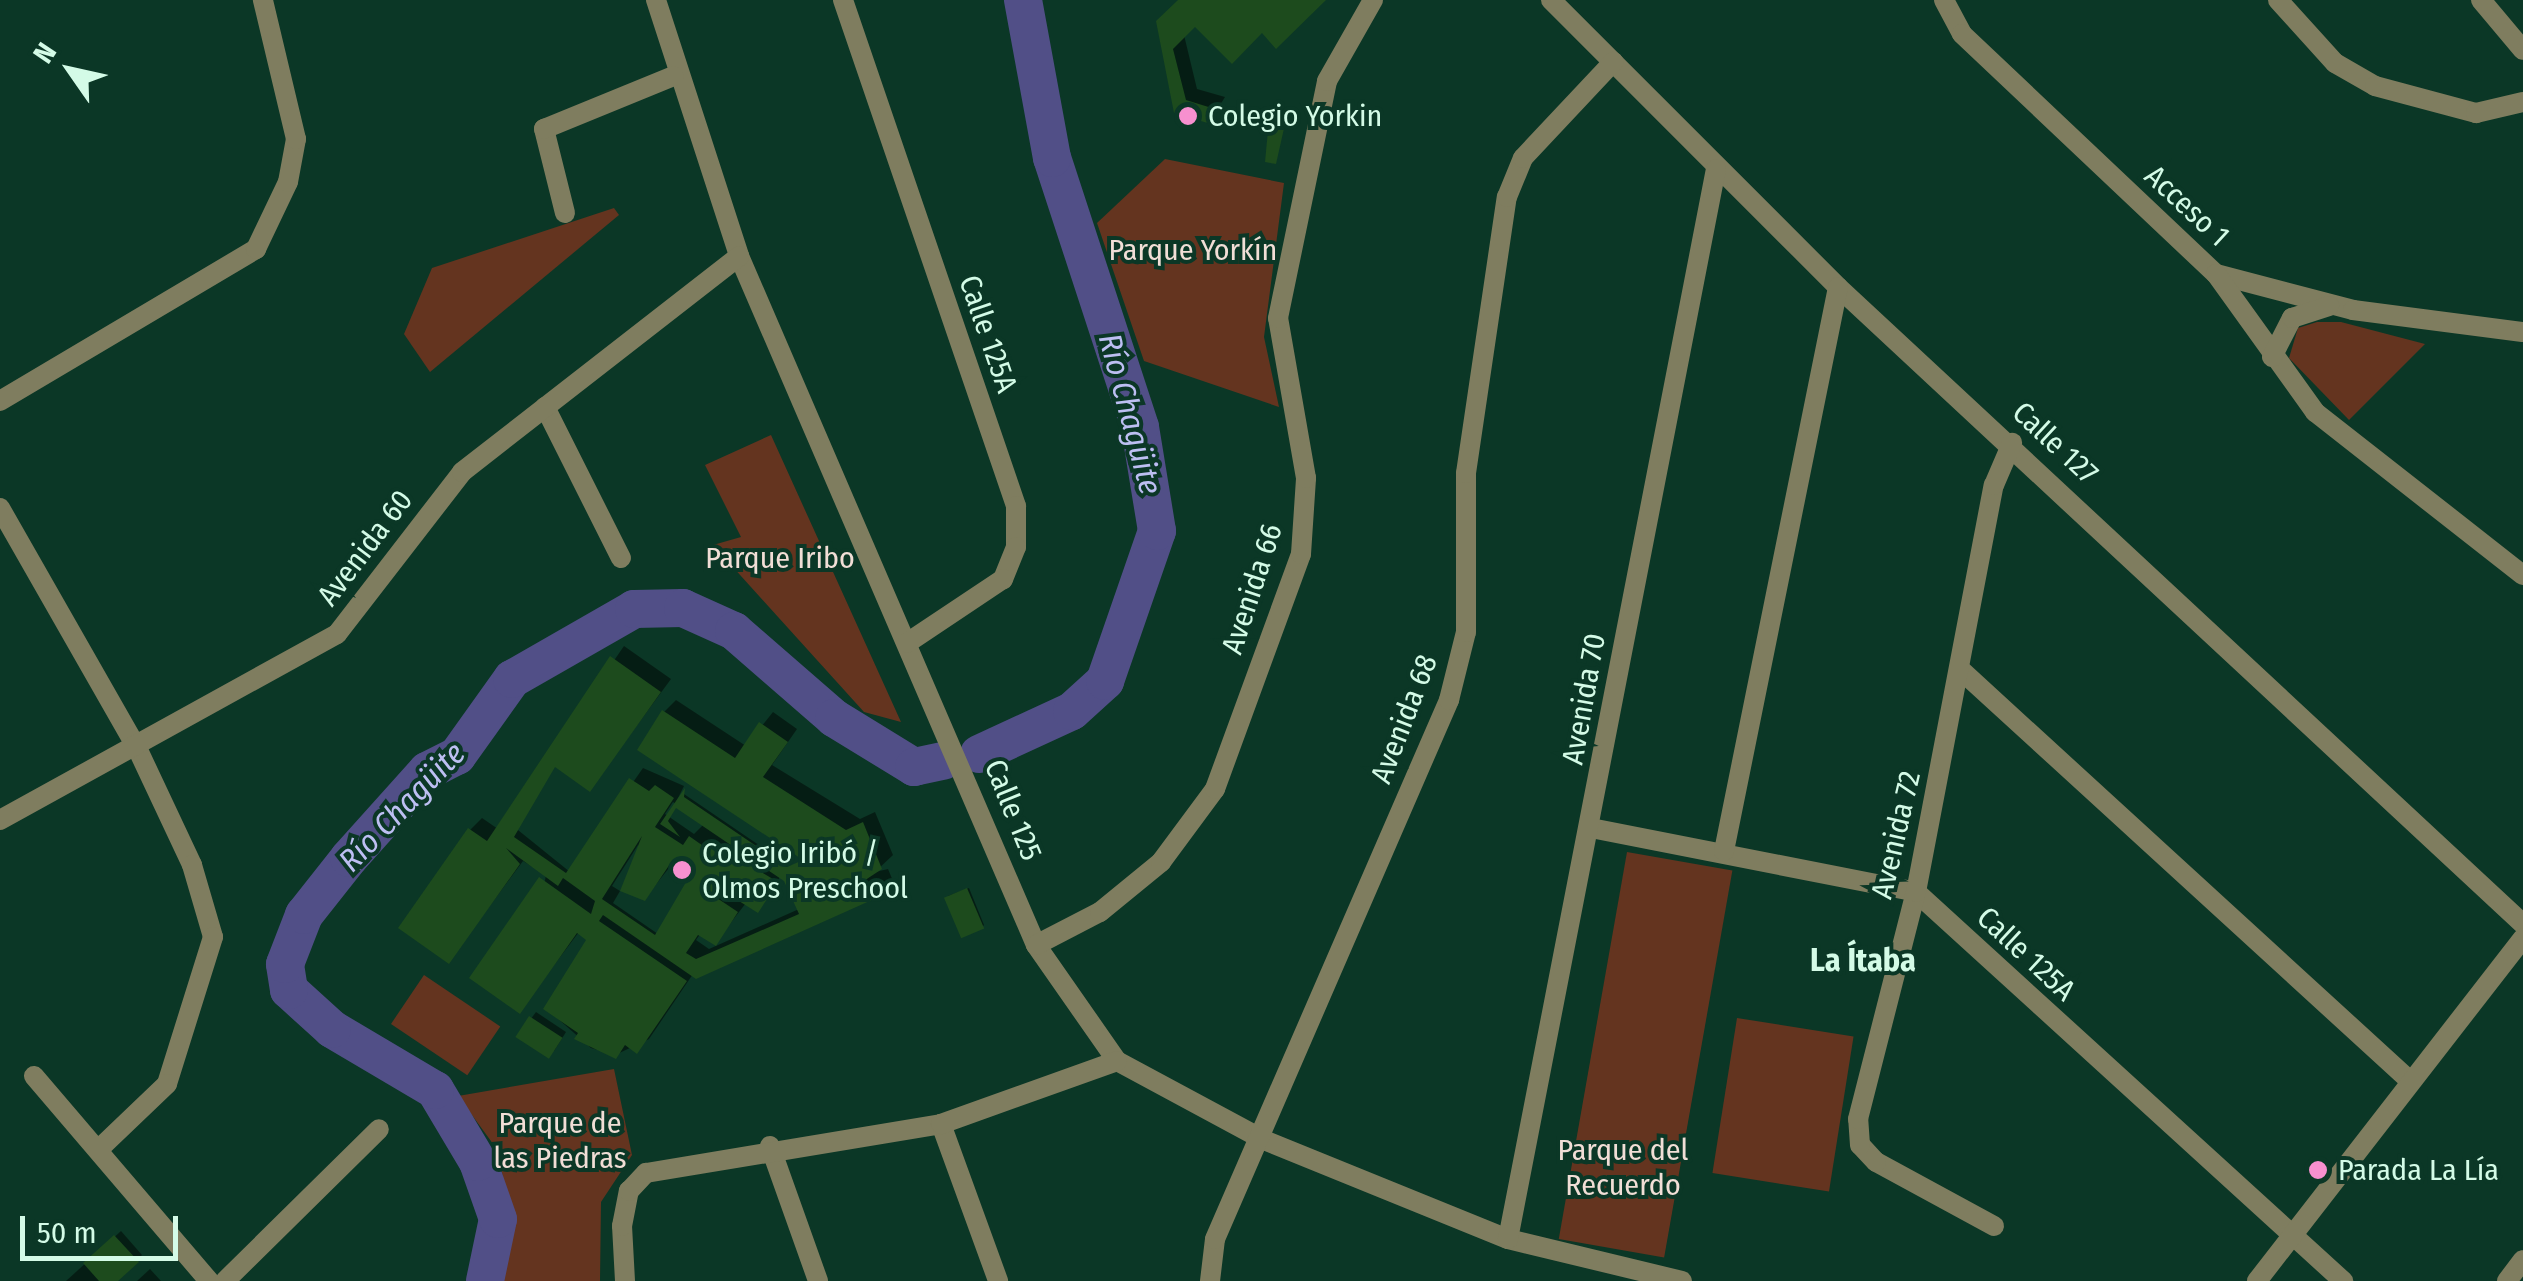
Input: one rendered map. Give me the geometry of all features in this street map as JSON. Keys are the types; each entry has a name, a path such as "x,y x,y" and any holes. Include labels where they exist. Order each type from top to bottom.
{"street":[{"path":"0,400 221,277 256,250 288,182 292,97 262,0"},
{"name":"Calle 125","path":"656,0 674,76 739,256 1036,946 1117,1062 1264,1140 1508,1239 1622,1275 1682,1281"},
{"name":"Calle 125A","path":"843,0 1016,506 1016,547 1003,579 907,643"},
{"name":"Avenida 66","path":"1036,946 1100,912 1161,862 1214,788 1301,554 1306,478 1278,318 1327,81 1374,0"},
{"name":"Calle 127","path":"1551,0 1838,287 2012,443 2523,924"},
{"name":"Acceso 1","path":"1944,0 1962,34 2216,274 2333,305 2523,332"},
{"path":"2278,0 2335,63 2376,86 2476,113 2523,102"},
{"path":"2480,0 2523,50"},
{"name":"Avenida 68","path":"1210,1281 1215,1239 1264,1140 1450,700 1466,632 1466,473 1506,197 1523,158 1613,62"},
{"path":"565,213 544,130 674,76"},
{"name":"Avenida 70","path":"1508,1239 1591,828 1716,169"},
{"name":"Avenida 60","path":"0,820 138,750 337,634 462,472 739,256"},
{"path":"2216,274 2272,357 2374,466 2523,575"},
{"path":"1724,851 1838,287"},
{"path":"2272,357 2292,318 2333,305"},
{"path":"545,407 621,558"},
{"name":"Avenida 72","path":"1994,1226 1860,1145 1880,1008 1916,892 1963,672 1994,486 2012,443"},
{"path":"0,508 138,750 192,864 213,938 167,1084 99,1149"},
{"path":"1963,672 2409,1080"},
{"path":"1591,828 1724,851 1916,892"},
{"name":"Calle 125A","path":"1916,892 2343,1281"},
{"path":"2257,1281 2296,1237 2409,1080 2523,938"},
{"path":"625,1281 622,1226 629,1191 646,1173 770,1146 941,1124 1117,1062"},
{"path":"34,1076 208,1281"},
{"path":"941,1124 998,1281"},
{"path":"225,1281 380,1129"},
{"path":"770,1146 818,1281"},
{"path":"2508,1281 2523,1260"}],"green space":[{"name":"Parque Yorkín","path":"1165,159 1284,183 1264,337 1279,407 1144,361 1097,223"},
{"path":"614,208 619,215 430,372 404,334 432,268"},
{"path":"2317,322 2341,322 2425,344 2349,420 2289,358 2298,328"},
{"name":"Parque Iribo","path":"771,435 901,722 864,712 713,545 741,537 705,465"},
{"name":"Parque del Recuerdo","path":"1627,852 1732,871 1664,1258 1559,1239"},
{"path":"424,975 500,1026 467,1075 391,1024"},
{"path":"1737,1018 1854,1036 1829,1192 1712,1173"},
{"name":"Parque de las Piedras","path":"614,1069 632,1155 601,1202 600,1281 498,1281 508,1214 499,1152 458,1096"}],"building":[{"path":"1178,0 1326,0 1276,49 1262,33 1232,64 1195,27 1173,49 1186,100 1215,109 1211,124 1174,113 1156,21"},
{"path":"1269,120 1285,124 1276,164 1265,162"},
{"path":"610,656 661,692 590,792 555,767 514,837 566,873 629,778 649,791 655,785 674,798 655,827 683,845 689,836 709,850 713,843 778,882 758,913 723,891 717,898 738,912 716,946 698,935 686,953 696,959 799,914 784,881 676,808 668,821 680,837 660,824 685,788 684,797 787,867 803,860 637,750 662,710 735,758 759,722 788,742 763,777 846,830 863,822 882,869 844,894 876,879 883,895 696,979 603,915 599,921 687,981 637,1054 625,1045 616,1059 574,1039 578,1033 543,1009 586,940 577,933 520,1014 469,978 539,877 591,914 595,901 563,878 558,886 506,848 520,864 449,964 398,928 468,828 487,841","holes":["642,836 620,891 645,901 670,864 689,877 655,935 602,899"]},
{"path":"967,888 984,929 961,938 944,898"},
{"path":"529,1016 563,1038 549,1059 515,1037"},
{"path":"114,1235 139,1262 118,1281 99,1281 83,1263"}],"waterway":[{"name":"Río Chagüite","path":"979,754 1072,711 1105,681 1157,531 1140,427 1052,158 1023,0"},
{"name":"Río Chagüite","path":"485,1281 498,1219 478,1162 435,1090 332,1029 289,990 285,964 304,915 349,858 427,771 457,756 512,679 634,609 683,608 734,631 834,718 914,767 943,761"}],"place":[{"name":"Colegio Yorkin","path":"1188,116"},
{"name":"Colegio Iribó / Olmos Preschool","path":"682,870"},
{"name":"Parada La Lía","path":"2318,1170"}],"district":[{"name":"La Ítaba","path":"1863,960"}]}
